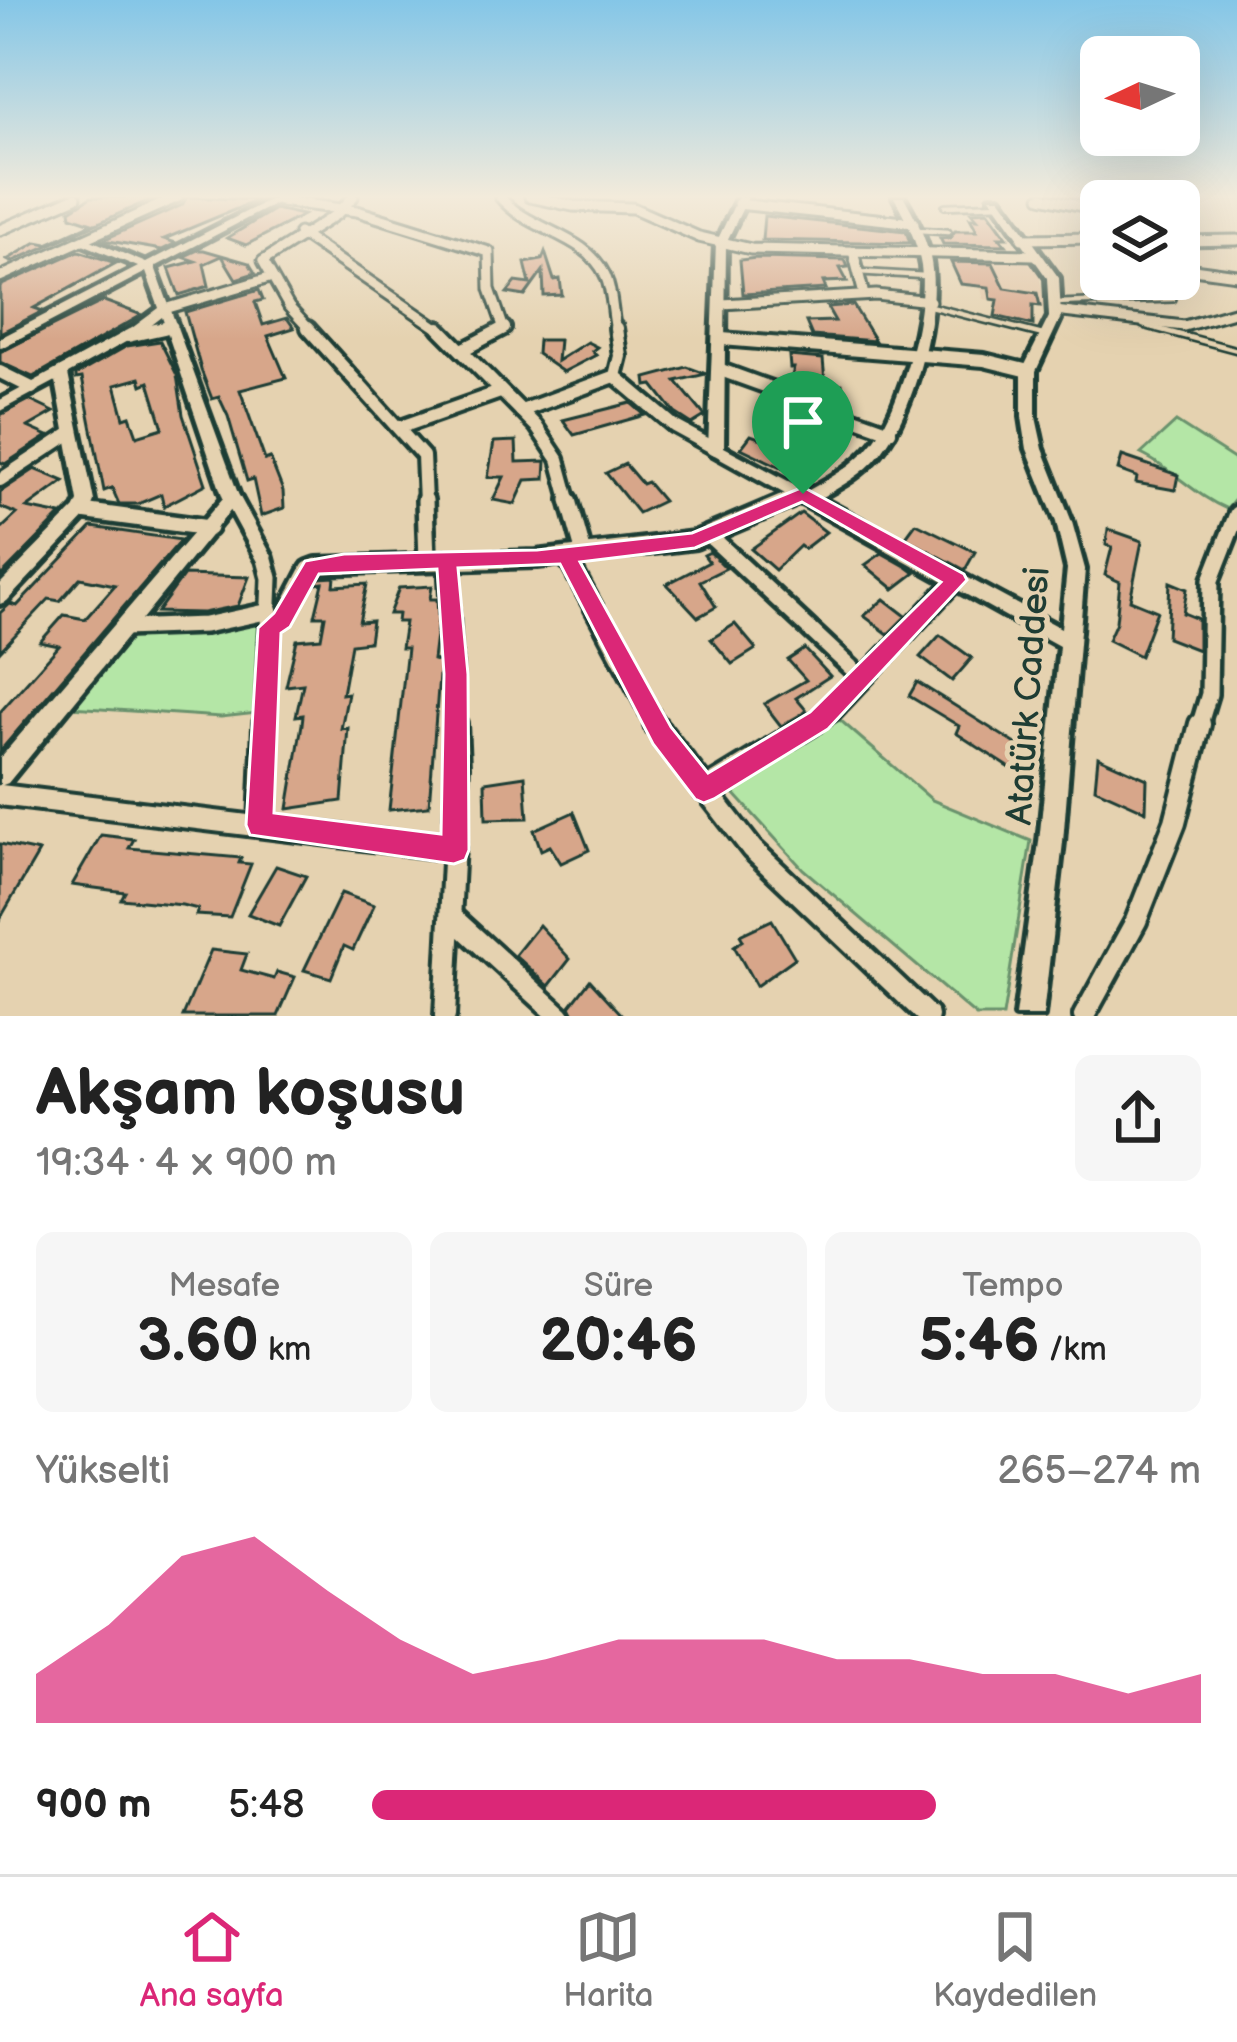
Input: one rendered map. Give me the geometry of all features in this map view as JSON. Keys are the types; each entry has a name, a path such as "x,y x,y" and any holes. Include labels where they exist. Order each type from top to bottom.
{"street":[{"path":"0,278 72,244"},
{"path":"93,244 146,265 232,499 266,559 270,620 260,825"},
{"path":"0,343 176,244"},
{"path":"0,334 188,244"},
{"path":"282,244 265,257 269,278 289,307 401,427 425,464 456,674 452,917 445,1016"},
{"path":"315,244 357,277 416,311 463,350 546,438 558,459 575,555 662,736 704,790 815,912 928,1016"},
{"path":"463,350 505,329 490,289 489,252 472,244"},
{"path":"520,411 615,376 620,366 611,290 599,262 577,244"},
{"path":"716,449 721,244"},
{"path":"730,244 764,250 854,251 1041,244"},
{"path":"124,628 282,620 313,567 575,555 710,536 806,495 860,466 900,412 930,303 922,244"},
{"path":"1026,244 1053,278 1055,307 1191,326 1237,311"},
{"path":"854,251 863,296"},
{"path":"1200,267 1237,274"},
{"path":"0,406 128,336 269,278"},
{"path":"722,304 863,296 930,303"},
{"name":"Atatürk Caddesi","path":"1029,1016 1076,569 1028,416 1029,371 1055,307"},
{"path":"722,339 984,360 1029,371"},
{"path":"718,369 890,430"},
{"path":"0,372 32,388"},
{"path":"0,596 82,511 86,501 61,373"},
{"path":"615,376 674,426 1070,642"},
{"path":"401,427 500,392"},
{"path":"0,480 71,433"},
{"path":"0,775 232,499"},
{"path":"82,511 209,528"},
{"path":"1084,1016 1136,921 1175,822 1180,785 1210,694 1211,580 1237,514"},
{"path":"710,536 861,677"},
{"path":"704,790 832,711 956,580"},
{"path":"0,795 454,850"},
{"path":"452,917 560,1016"}],"lane":[{"path":"858,272 928,277"},
{"path":"1055,307 1158,300"},
{"path":"930,303 1046,336"},
{"path":"1128,320 1237,350"}],"shaded area":[{"path":"971,256 1023,259 1038,269 1045,308 984,299"}],"green space":[{"path":"1176,422 1237,461 1237,497 1227,509 1141,454"},
{"path":"259,622 258,713 221,717 70,707 125,639 138,634 210,633"},
{"path":"840,720 932,800 1031,841 1003,1016 976,1016 803,869 732,791 794,744"}],"building":[{"path":"33,244 50,244 11,262 7,260"},
{"path":"129,244 173,244 162,250"},
{"path":"204,250 249,263 255,273 236,279 222,256 204,264 209,286 179,295 169,268 195,261 183,257"},
{"path":"79,251 116,263 34,308 43,311 0,333 0,286"},
{"path":"545,252 554,280 560,279 562,295 544,296 543,271 525,296 507,293 516,282 530,284 525,263 542,260"},
{"path":"740,260 845,260 848,267 840,268 847,281 823,282 826,289 743,294"},
{"path":"951,262 993,263 1005,288 1037,293 1040,306 1033,305 1033,325 995,316 998,300 991,299 989,287 961,284"},
{"path":"259,290 263,300 255,302 263,325 287,318 294,328 268,336 286,378 240,390 265,460 270,458 283,491 284,508 261,516 253,479 247,481 219,397 212,399 185,312"},
{"path":"104,301 142,315 33,377 0,362 0,352"},
{"path":"853,305 875,341 812,336 806,322 835,321 827,307"},
{"path":"538,340 559,340 557,361 587,342 597,347 592,351 596,355 563,372 537,354"},
{"path":"160,341 177,375 183,415 206,484 164,506 161,494 138,504 119,504 112,488 104,491 82,378 76,379 127,346","holes":["140,378 142,385 149,382 163,428 137,436 130,416 124,418 115,385"]},
{"path":"789,356 823,359 825,382 842,384 843,397 790,384 794,368 790,368"},
{"path":"687,367 706,374 676,381 705,416 692,424 675,413 653,385 647,386 646,378"},
{"path":"29,400 54,412 28,427 48,436 5,464 0,462 0,415"},
{"path":"631,403 645,415 574,435 563,420"},
{"path":"801,417 814,419 811,439 789,471 741,448 751,435 781,446"},
{"path":"516,441 517,462 546,461 545,479 526,480 515,504 493,500 504,477 488,477 494,442"},
{"path":"1122,456 1178,475 1175,490 1136,483 1137,477 1118,470"},
{"path":"625,464 663,501 638,513 606,473"},
{"path":"35,469 64,481 27,508 61,515 0,577 0,530 17,514 0,507 0,492"},
{"path":"801,513 826,532 804,549 800,546 775,570 751,549"},
{"path":"916,523 975,552 965,570 905,538"},
{"path":"92,527 181,540 0,751 0,712 59,646 40,642 64,615 85,619 115,585 80,578 60,601 49,599 0,651 0,613 10,604 17,606"},
{"path":"1108,529 1142,541 1130,600 1157,611 1140,656 1108,640 1116,622 1120,582 1105,575 1112,547 1106,545"},
{"path":"710,552 726,568 700,581 716,607 698,617 667,584 709,562 704,555"},
{"path":"882,553 915,573 894,589 865,565"},
{"path":"184,575 249,577 238,606 203,613 157,612"},
{"path":"335,577 334,586 367,584 359,622 372,621 369,642 351,644 342,694 348,693 341,729 348,728 342,801 288,809 302,724 303,715 296,716 303,684 286,686 297,640 321,638 325,616 315,616 323,583 315,584 319,578"},
{"path":"1170,582 1187,589 1183,613 1198,619 1198,650 1167,638"},
{"path":"432,586 430,599 437,599 438,619 433,660 440,662 429,806 389,810 407,648 401,648 405,622 397,622 398,614 389,614 399,588"},
{"path":"884,599 906,616 888,634 864,616"},
{"path":"735,624 756,649 732,664 711,639"},
{"path":"940,635 972,658 952,681 920,657"},
{"path":"805,649 830,676 796,698 807,711 781,726 764,704 806,680 788,660"},
{"path":"917,682 1024,749 1015,771 956,733 959,726 909,696"},
{"path":"1098,757 1147,779 1146,811 1095,788"},
{"path":"525,776 528,818 486,819 485,782"},
{"path":"574,812 589,850 561,863 550,846 541,850 534,830"},
{"path":"101,835 134,839 129,848 241,858 239,863 251,864 230,917 196,915 198,909 182,905 121,899 125,892 72,885"},
{"path":"0,844 39,852 0,919"},
{"path":"276,866 306,876 279,926 248,914"},
{"path":"341,893 374,905 353,950 344,946 331,978 304,970"},
{"path":"772,920 795,958 756,986 734,946 743,940 740,935"},
{"path":"539,925 570,959 549,986 515,955"},
{"path":"211,950 247,954 241,970 274,979 277,972 295,977 278,1016 183,1016"},
{"path":"590,980 623,1016 575,1016 570,1006"}],"route":[{"path":"803,494 695,540 537,559 427,561 344,562 309,569 282,620 270,628 260,825 454,850 456,674 447,560 537,559 566,556 662,736 704,790 819,720 956,580 803,494"}]}
